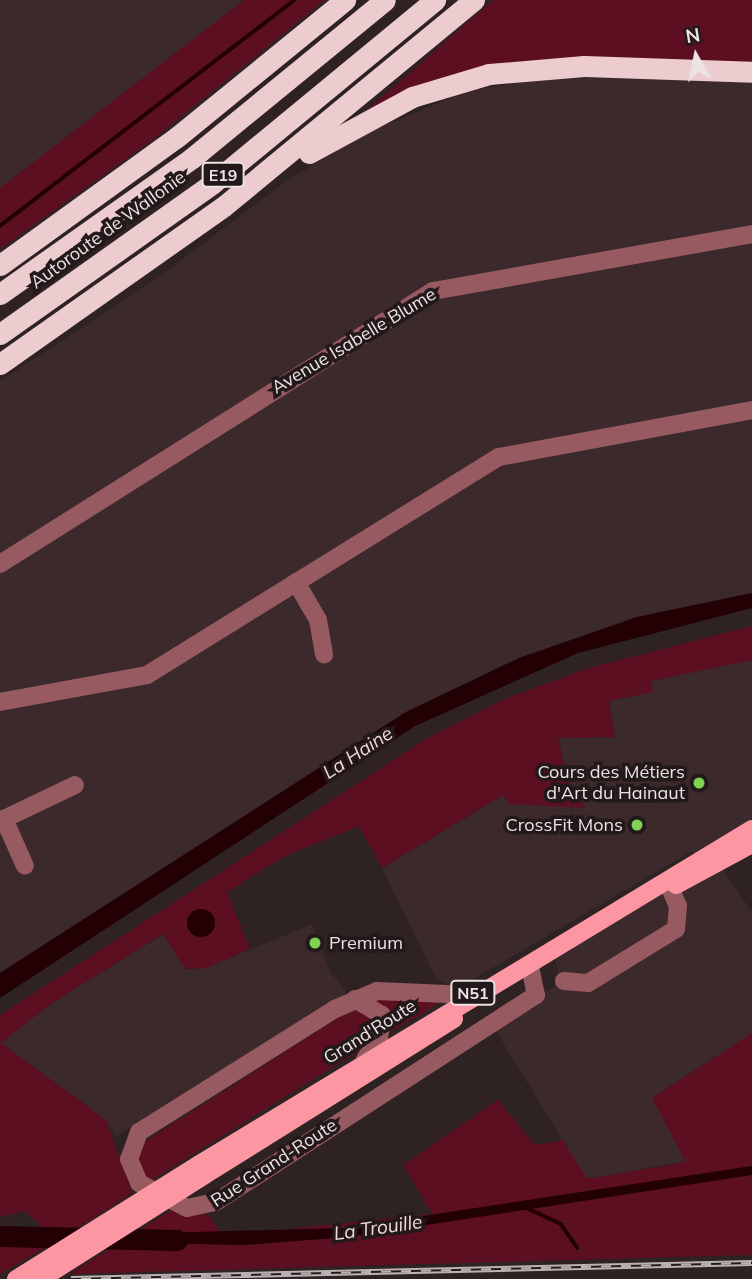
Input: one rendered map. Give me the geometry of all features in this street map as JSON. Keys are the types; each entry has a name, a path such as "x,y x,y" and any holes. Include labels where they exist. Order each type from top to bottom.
{"highway":[{"path":"0,265 177,137 345,0"},
{"name":"Autoroute de Wallonie","path":"0,294 192,158 386,0"},
{"name":"Autoroute de Wallonie","path":"0,334 212,183 435,0"},
{"path":"224,206 474,0"},
{"path":"0,364 224,206 369,117 471,78 570,66 752,72"}],"main road":[{"name":"Grand'Route","path":"41,1279 365,1059 752,829"},
{"name":"Grand'Route","path":"16,1279 670,888 752,844"}],"street":[{"name":"Avenue Isabelle Blume","path":"0,564 433,290 752,234"},
{"path":"0,702 147,675 499,457 752,410"},
{"path":"296,582 318,620 324,654"},
{"path":"25,866 2,820 75,785"},
{"path":"564,981 588,983 676,929 678,906 670,888"},
{"name":"Rue Grand-Route","path":"355,999 139,1132 129,1159 139,1183 180,1207 196,1210 216,1202 536,995 531,971"},
{"path":"355,999 377,991 470,995"},
{"path":"355,999 382,1015 379,1040 365,1059"}],"shaded area":[{"path":"0,0 325,0 151,141 0,249"},
{"path":"244,0 325,0 151,141 0,249 0,188"},
{"path":"493,0 752,0 752,66 562,59 368,109"},
{"path":"559,77 752,82 752,593 637,617 519,658 406,712 0,973 0,381 152,282 285,182 366,133 470,90"},
{"path":"752,626 752,660 651,681 653,692 609,701 615,737 558,738 567,778 585,808 509,804 503,795 382,868 359,826 285,856 227,892 250,949 206,968 185,969 163,934 52,1003 1,1043 106,1120 132,1193 68,1234 43,1228 25,1211 0,1217 0,1015 426,739 502,700 585,669"},
{"path":"752,660 752,829 698,859 692,851 458,988 436,979 382,868 504,795 585,807 567,778 558,737 615,737 609,701 652,692 650,681"},
{"path":"718,862 752,912 752,1033 652,1098 687,1161 586,1179 491,1023 561,983 554,956"},
{"path":"312,924 331,973 347,993 116,1136 106,1120 1,1043 52,1003 164,934 185,969 206,968"},
{"path":"371,997 437,1001 438,1004 392,1031 389,1016"},
{"path":"349,1011 364,1011 375,1025 362,1049 150,1181 142,1174 137,1157 143,1143"},
{"path":"752,1033 752,1255 69,1274 175,1208 210,1216 222,1236 432,1214 403,1165 498,1100 535,1145 563,1140 587,1179 686,1162 652,1098"},
{"path":"0,1241 56,1241 0,1274"}],"water":[{"name":"La Haine","path":"752,593 752,608 578,653 415,726 0,998 0,973 406,712 519,658 637,617"},
{"path":"201,909 211,913 215,923 211,933 201,937 191,933 187,923 191,913"},
{"path":"752,1166 752,1175 348,1237 244,1245 144,1243 158,1233 344,1228"},
{"path":"0,1232 39,1232 24,1241 0,1241"}],"waterway":[{"path":"0,226 295,0"},
{"path":"527,1208 561,1224 578,1248"},
{"name":"La Trouille","path":"0,1236 177,1240"}],"railway":[{"path":"71,1279 752,1263"}],"place":[{"name":"Cours des Métiers d'Art du Hainaut","path":"699,783"},
{"name":"CrossFit Mons","path":"637,825"},
{"name":"Premium","path":"315,943"}]}
